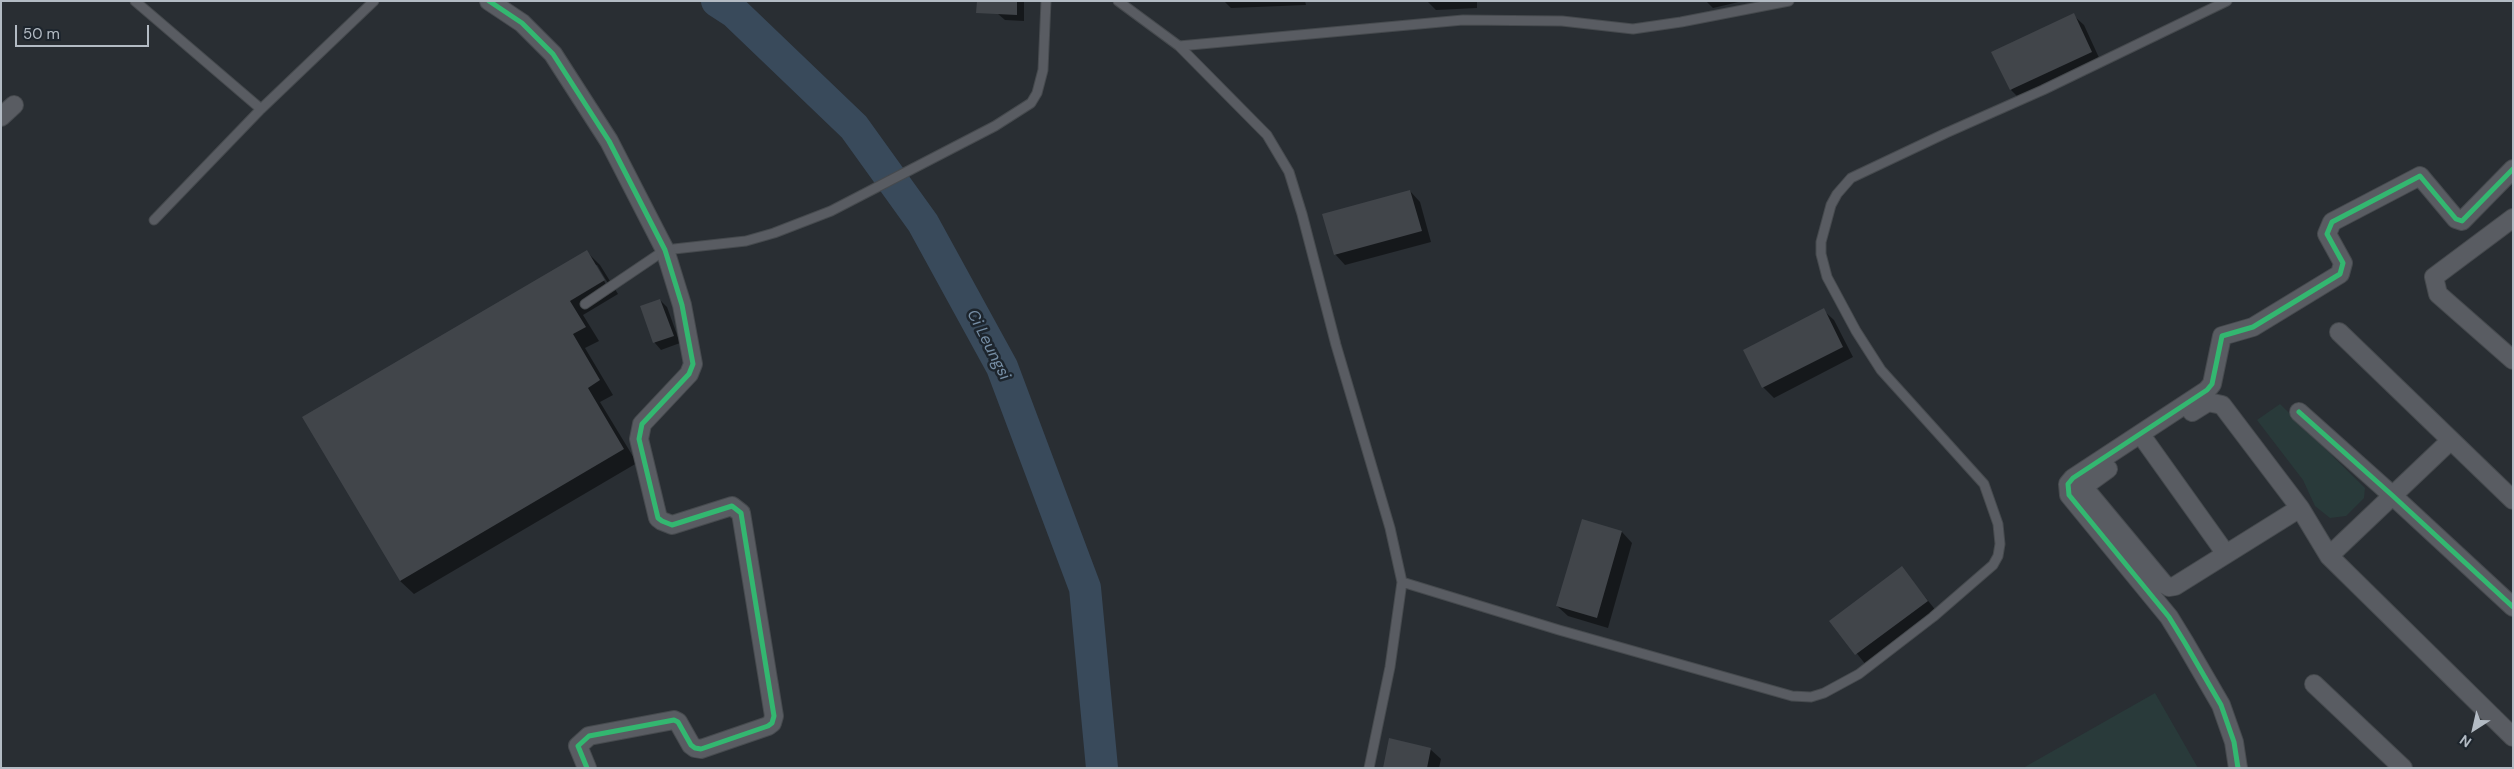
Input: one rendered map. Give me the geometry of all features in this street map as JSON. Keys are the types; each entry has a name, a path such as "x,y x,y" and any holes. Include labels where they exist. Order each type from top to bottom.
{"street":[{"path":"489,1 522,22 553,54 609,141 664,250 682,305 694,364 689,374 642,424 638,439 658,518 662,521 672,525 732,506 741,513 774,720 768,726 702,749 691,745 678,722 674,720 589,736 578,746 578,751 587,768"},
{"path":"2238,768 2234,742 2220,705 2185,643 2168,617 2068,495 2068,484 2073,478 2207,390 2212,384 2222,336 2253,327 2340,274 2343,263 2327,234 2332,222 2420,176 2456,219 2462,221 2513,169"},
{"path":"2513,218 2434,277 2438,294 2513,360"},
{"path":"2339,332 2513,500"},
{"path":"2300,508 2176,586 2169,587 2085,490 2090,482 2146,442 2208,402 2222,405 2300,508 2329,556 2513,737"},
{"path":"2299,412 2513,607"},
{"path":"2329,556 2450,441"},
{"path":"2146,442 2226,554"},
{"path":"2314,684 2403,768"}],"lane":[{"path":"135,1 261,109"},
{"path":"154,220 261,109 374,1"},
{"path":"585,304 664,250 746,241 774,233 831,211 995,126 1030,103 1038,93 1043,70 1046,1"},
{"path":"1118,1 1179,46 1267,135 1289,172 1302,214 1336,345 1390,528 1402,582 1390,667 1369,768"},
{"path":"1179,46 1463,20 1562,21 1605,27 1633,28 1682,22 1789,1"},
{"path":"1402,582 1559,630 1792,696 1811,697 1824,693 1859,674 1933,617 1993,565 1998,556 2000,544 1998,524 1984,484 1881,370 1856,331 1827,277 1821,254 1821,242 1831,205 1837,194 1851,178 2043,90 2227,1"}],"shaded area":[{"path":"2280,404 2365,488 2364,498 2346,516 2330,518 2315,506 2303,480 2257,420"},
{"path":"2155,693 2198,768 2023,768"}],"building":[{"path":"977,1 1017,1 1017,15 976,13"},
{"path":"2074,13 2092,52 2010,90 1991,52"},
{"path":"1410,190 1422,231 1334,255 1322,214"},
{"path":"587,250 605,280 570,301 586,327 573,334 600,380 588,388 624,449 400,581 302,417"},
{"path":"660,299 674,336 653,343 640,306"},
{"path":"1824,308 1843,347 1762,388 1743,350"},
{"path":"1582,519 1622,531 1597,618 1556,606"},
{"path":"1902,566 1928,601 1855,655 1829,621"},
{"path":"1389,738 1431,748 1427,768 1383,768"}],"waterway":[{"name":"Ci Leungsi","path":"717,1 734,12 854,127 923,223 1002,367 1085,588 1102,768"}],"cycle path":[{"path":"489,1 522,23 553,54 609,141 665,250 682,305 693,364 689,374 642,424 639,439 658,518 662,521 672,525 732,506 741,513 774,716 772,723 768,726 701,749 691,745 678,722 674,720 589,736 578,746 587,768"},
{"path":"2238,768 2234,742 2221,705 2185,643 2169,617 2069,495 2068,484 2073,478 2207,390 2212,384 2222,336 2253,327 2340,274 2343,263 2327,234 2332,222 2420,176 2456,219 2462,221 2513,169"},
{"path":"2299,412 2513,607"}]}
